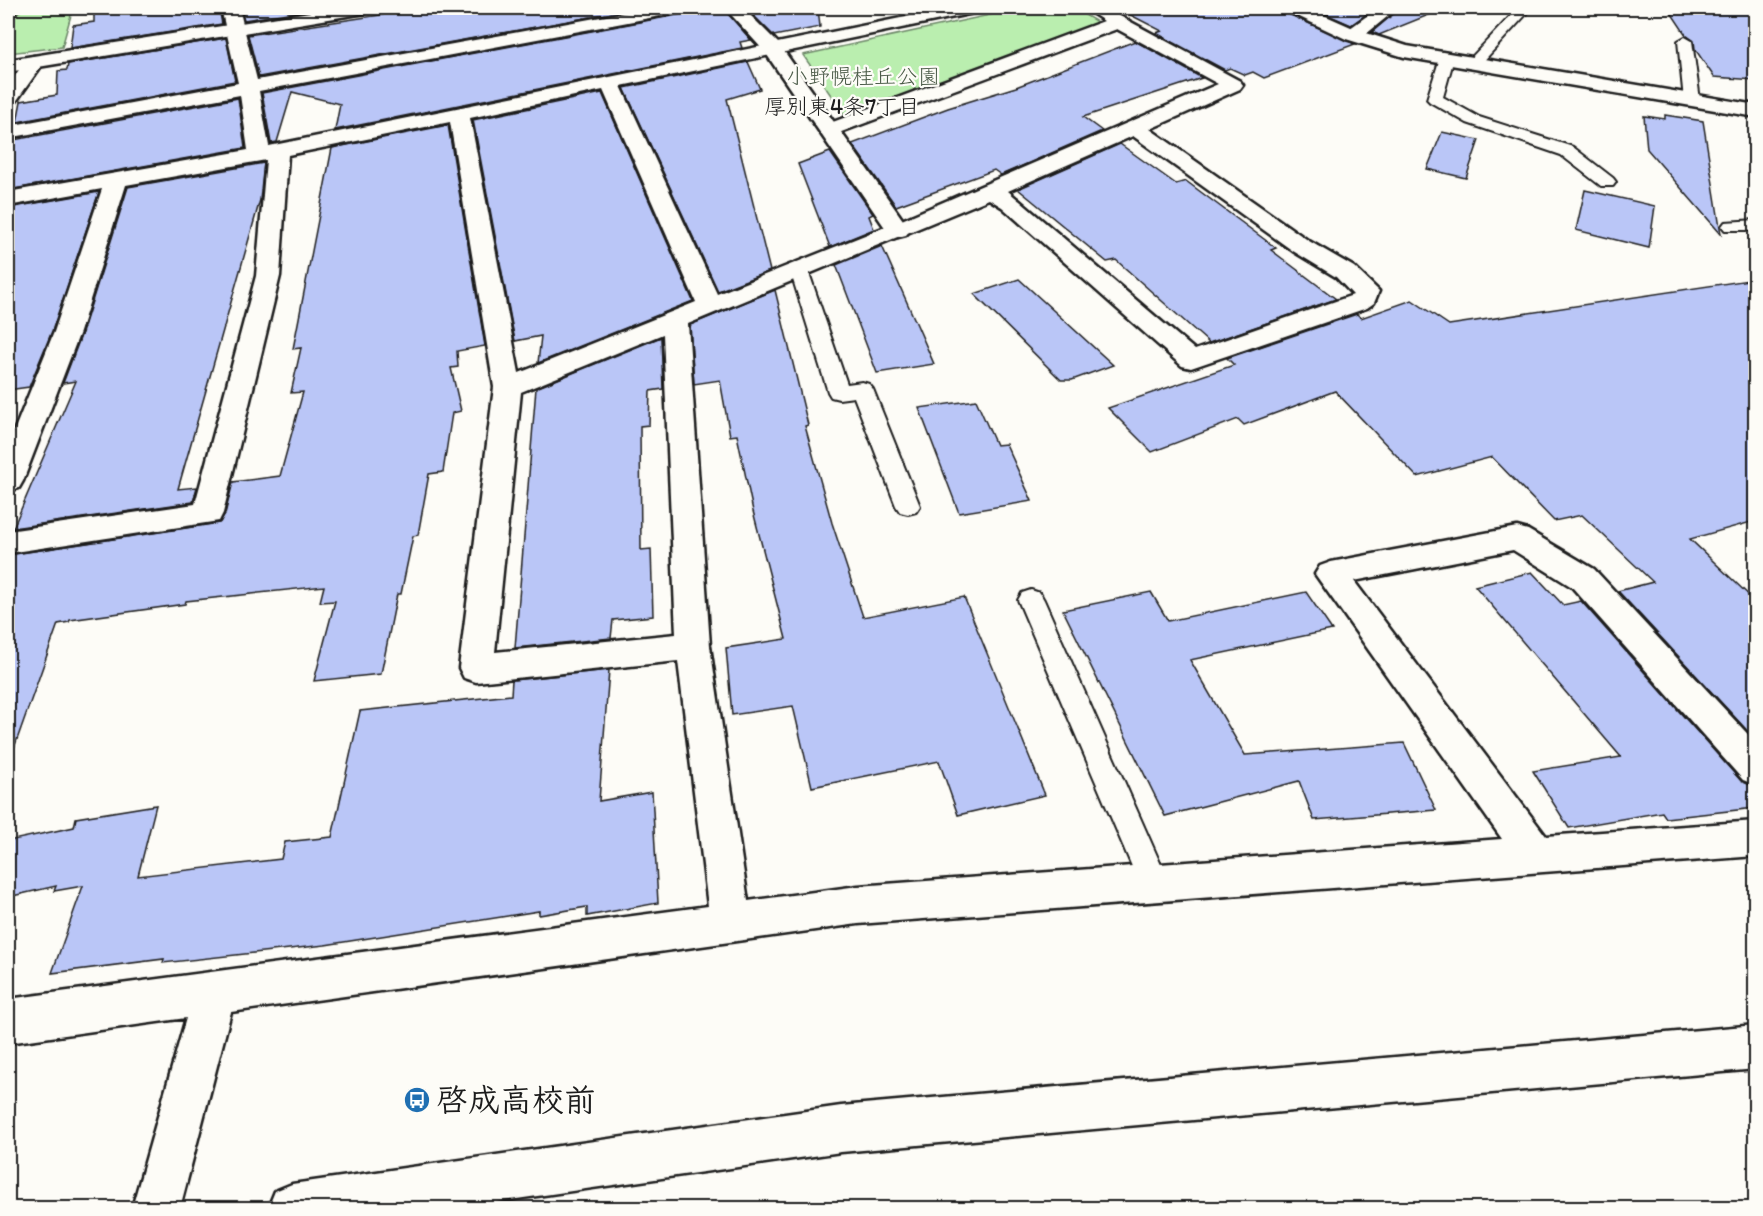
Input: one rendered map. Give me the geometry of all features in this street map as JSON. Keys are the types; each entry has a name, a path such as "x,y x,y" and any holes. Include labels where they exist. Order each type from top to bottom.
{"street":[{"path":"8,542 208,513 268,276 269,153 249,88 230,8"},
{"path":"8,66 365,8"},
{"path":"8,132 676,8"},
{"path":"734,8 772,48 898,230"},
{"path":"8,199 116,182 269,153 974,8"},
{"path":"508,387 898,230 1233,85 1093,8"},
{"path":"1295,8 1353,35 1404,51 1755,111"},
{"path":"1353,35 1389,8"},
{"path":"829,130 1119,22"},
{"path":"8,99 34,62"},
{"path":"609,82 710,305"},
{"path":"459,115 508,387 476,668 693,646"},
{"path":"991,190 1010,202 1191,360 1358,303 1365,298 1367,291 1345,272 1301,246 1135,128"},
{"path":"8,481 67,332 116,182"},
{"path":"675,320 693,646 731,924"},
{"path":"1536,854 1331,574 1517,538 1583,578 1755,769"},
{"path":"8,1021 858,905 1755,838"},
{"path":"156,1209 215,992"},
{"path":"292,1209 841,1129 1755,1047"}],"lane":[{"path":"1474,63 1525,8"},
{"path":"1684,41 1692,100"},
{"path":"1447,58 1435,99 1473,120 1567,151 1607,182"},
{"path":"1731,226 1755,225"},
{"path":"799,270 839,392 862,388 908,506"},
{"path":"1031,600 1154,883"}],"green space":[{"path":"27,8 73,8 62,47 8,53 7,31 10,20 13,15"},
{"name":"小野幌桂丘公園","path":"1022,8 1073,8 1099,23 846,117 803,55"}],"building":[{"path":"94,8 219,8 222,24 70,48 73,25 94,22"},
{"path":"241,8 306,8 306,10 244,20"},
{"path":"426,8 640,8 259,77 248,35"},
{"path":"687,8 723,8 751,40 740,42 742,48 335,130 340,104 292,92 277,142 271,143 262,93 682,14"},
{"path":"746,8 818,8 820,27 774,36"},
{"path":"1117,8 1284,8 1288,14 1355,44 1264,78 1253,72 1245,75 1230,68 1225,70 1156,33 1162,31"},
{"path":"1312,8 1375,8 1351,25"},
{"path":"1400,8 1441,8 1441,10 1379,35 1372,32"},
{"path":"1668,8 1755,8 1755,80 1714,77 1695,49 1694,41 1686,35"},
{"path":"226,38 235,81 17,122 21,101 57,95 58,71 67,70 68,64"},
{"path":"1135,41 1202,78 1083,117 1102,131 1001,175 994,170 896,206 852,144 948,108 1016,87"},
{"path":"748,62 760,89 727,99 770,271 718,291 624,88"},
{"path":"602,93 693,301 538,363 541,336 515,341 473,120"},
{"path":"238,98 245,148 8,190 8,141"},
{"path":"1665,115 1703,121 1721,234 1647,149 1644,116 1665,119"},
{"path":"448,125 485,346 457,351 458,367 451,368 461,411 452,413 443,472 429,474 418,535 413,536 401,594 397,594 381,674 314,681 335,601 320,602 324,586 186,601 185,604 70,620 58,624 13,751 8,750 8,555 219,523 225,514 233,482 280,476 303,392 291,393 301,348 293,349 332,148"},
{"path":"1442,132 1479,140 1466,178 1427,169"},
{"path":"1120,144 1176,184 1186,181 1276,248 1271,250 1336,299 1209,343 1116,260 1107,262 1018,189"},
{"path":"830,152 873,214 869,216 874,229 830,247 798,164"},
{"path":"264,163 260,200 178,489 197,487 193,502 13,528 76,381 63,383 82,333 128,187"},
{"path":"1585,190 1655,206 1649,248 1576,230"},
{"path":"99,192 52,331 29,387 8,390 8,208"},
{"path":"882,246 934,364 877,373 836,265"},
{"path":"1019,279 1113,365 1072,380 1061,380 974,294"},
{"path":"1755,279 1755,521 1690,539 1755,601 1755,739 1618,591 1653,582 1582,515 1554,521 1492,457 1417,477 1335,391 1244,425 1238,419 1152,452 1108,408 1234,365 1227,358 1357,314 1361,318 1412,300 1449,325"},
{"path":"775,290 808,425 805,426 832,523 863,617 964,597 1045,795 958,815 939,761 812,787 793,706 732,715 726,648 786,639 753,511 737,435 730,436 720,380 694,384 690,325"},
{"path":"661,337 663,389 650,391 649,425 640,426 641,550 651,549 653,616 613,620 611,638 515,648 536,388"},
{"path":"976,400 996,445 1006,444 1032,501 959,513 919,408"},
{"path":"1532,572 1563,605 1581,601 1741,781 1755,787 1755,808 1666,818 1662,812 1569,828 1533,771 1621,757 1475,586"},
{"path":"1151,592 1168,621 1306,592 1332,630 1190,660 1245,755 1404,743 1436,810 1314,820 1299,781 1165,816 1063,610"},
{"path":"609,670 599,801 652,792 658,903 587,916 587,907 539,915 539,911 325,945 163,963 164,959 52,973 83,886 54,891 56,886 8,897 8,841 74,827 76,818 156,805 138,876 281,859 285,842 332,837 360,711 511,695 512,680"}],"place":[{"name":"啓成高校前","path":"417,1100"}],"district":[{"name":"厚別東4条7丁目","path":"842,106"}]}
